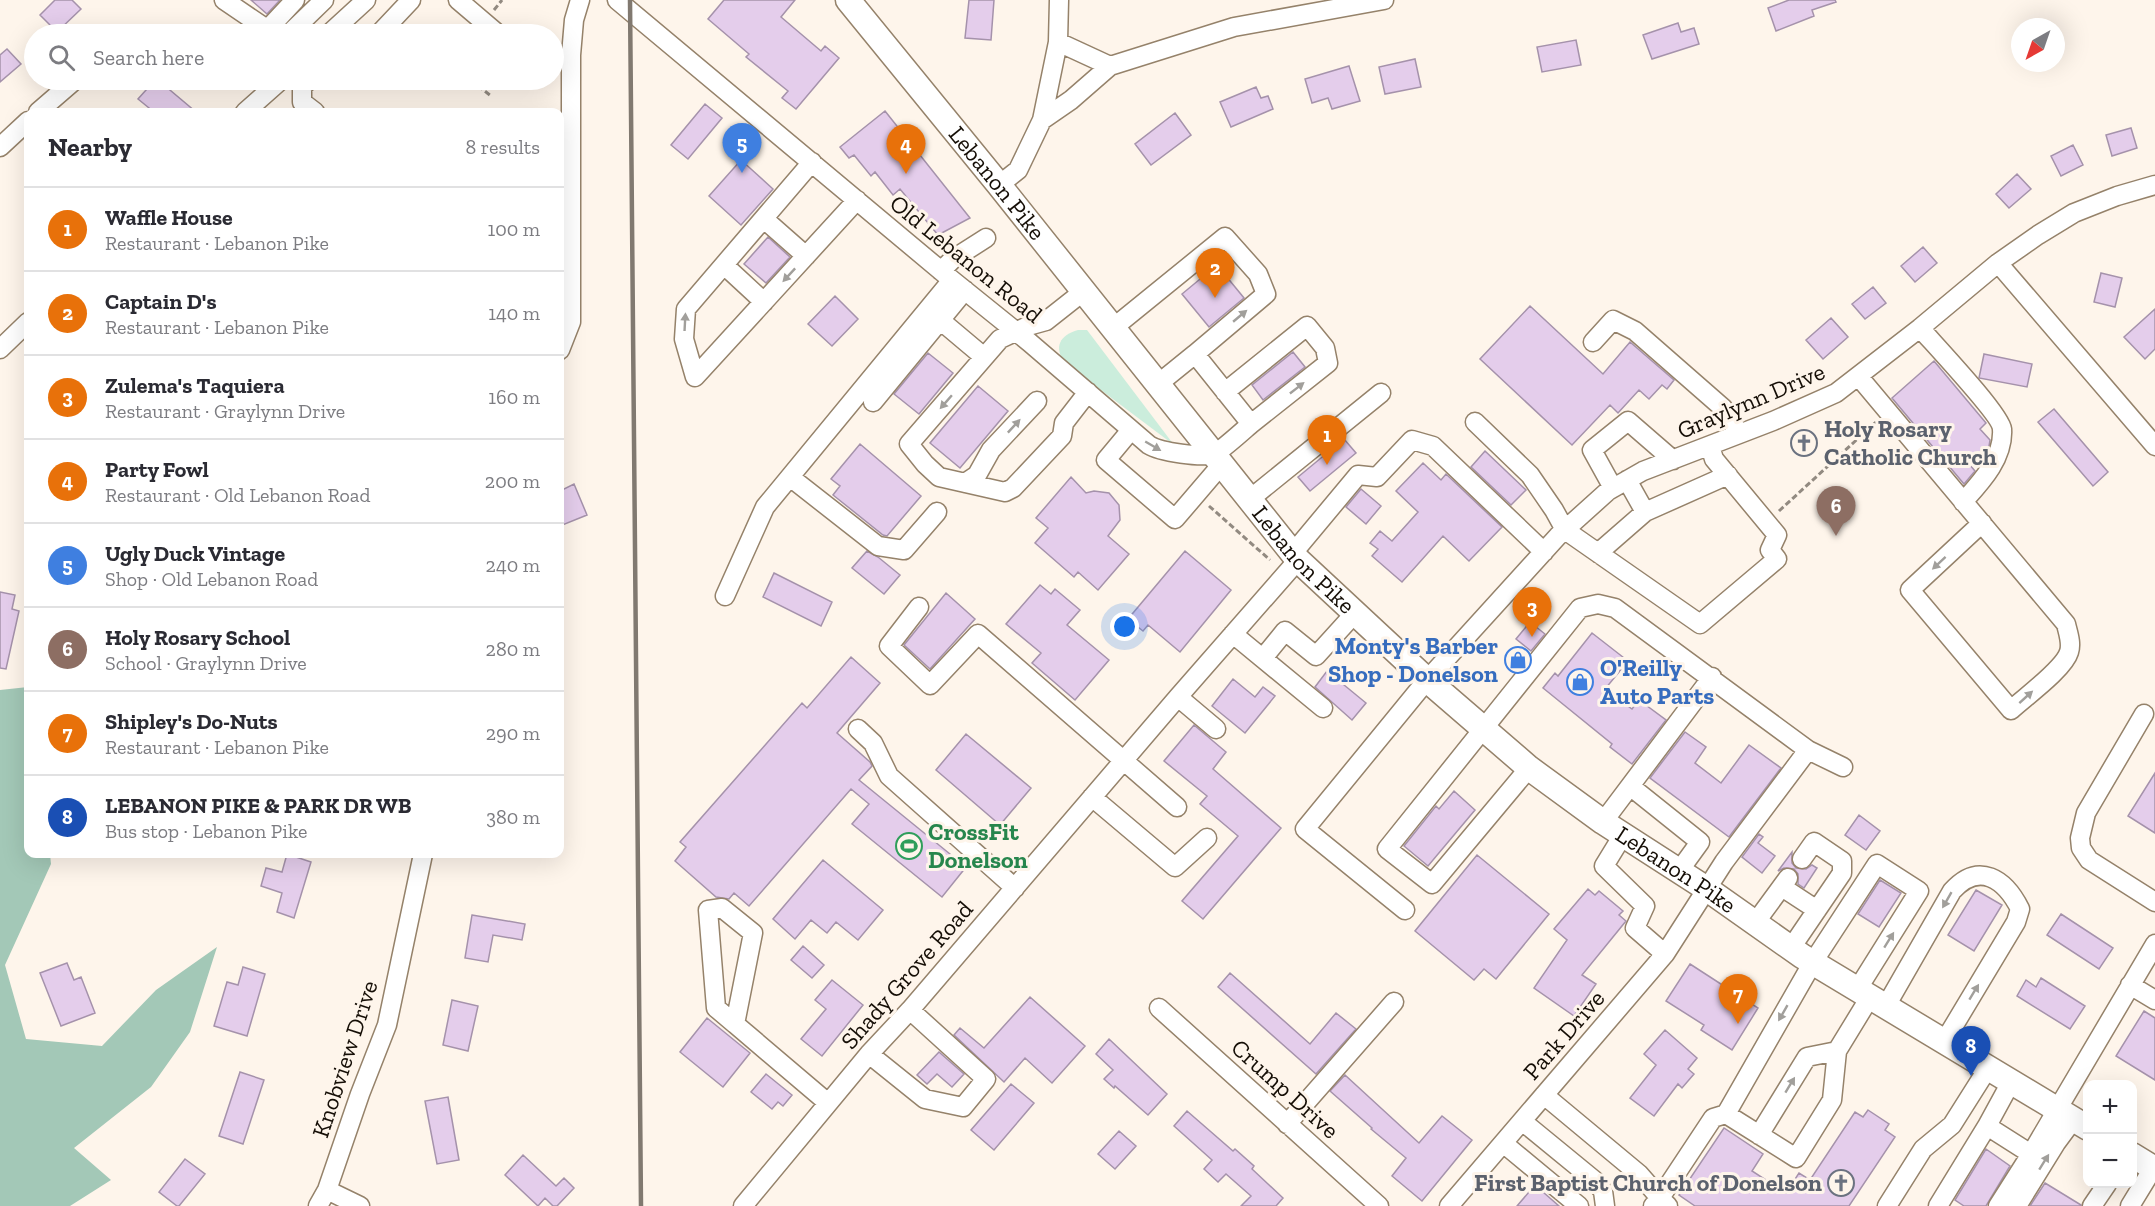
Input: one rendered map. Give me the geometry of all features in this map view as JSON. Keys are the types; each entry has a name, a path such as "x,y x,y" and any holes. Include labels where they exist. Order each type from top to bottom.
{"main road":[{"name":"Lebanon Pike","path":"848,0 1296,556 1427,680 1529,768 1613,829 1707,889 1813,962 2072,1119"},
{"path":"2137,1157 2154,1167"}],"street":[{"path":"224,0 259,24"},
{"path":"277,24 295,0"},
{"path":"299,24 324,0"},
{"path":"340,24 366,0"},
{"path":"388,24 411,0"},
{"path":"458,0 486,24"},
{"path":"564,67 580,0"},
{"name":"Old Lebanon Road","path":"617,0 1088,392 1149,446 1159,451 1218,459"},
{"path":"999,185 1018,170 1042,120 1058,42 1059,0"},
{"path":"1042,120 1071,100 1110,66 1234,27 1384,0"},
{"path":"1058,42 1110,66"},
{"path":"43,108 63,90"},
{"path":"249,108 269,90"},
{"path":"302,90 302,102 310,108"},
{"path":"563,90 563,108"},
{"path":"0,147 24,126"},
{"path":"564,131 571,322 564,340"},
{"path":"812,162 686,309 684,339 695,377 857,200"},
{"name":"Graylynn Drive","path":"1405,910 1305,829 1427,680 1565,530 1620,484 1643,471 1710,446 1836,393 1859,377 1998,263 2038,235 2074,213 2117,196 2155,185"},
{"path":"764,219 806,256"},
{"path":"1113,328 1225,237 1258,274 1266,294 1158,384"},
{"path":"873,402 940,320 953,281 953,259 986,238"},
{"path":"1998,263 2155,446"},
{"path":"724,265 764,302"},
{"path":"725,596 765,507 953,281"},
{"path":"1084,291 1046,321 1000,339 909,444 939,477 1005,492 1013,488 1062,436 1064,423 1088,392"},
{"path":"940,320 984,357"},
{"path":"1593,342 1613,320 1635,331 1723,408 1739,433"},
{"path":"0,349 24,325"},
{"path":"1131,430 1106,460 1175,519 1196,494 1218,459 1251,424 1328,363 1325,348 1307,326 1225,392"},
{"path":"1920,328 1996,416 2002,427 2001,443 1993,464 1984,478 1963,501"},
{"path":"1195,354 1251,424"},
{"path":"1859,377 2066,624 2070,639 2069,653 2061,665 2011,710 1910,590 1982,524"},
{"path":"1250,499 1381,393"},
{"path":"965,483 977,475 991,450 1037,401"},
{"path":"1645,512 1592,450 1628,421 1673,460"},
{"path":"1475,422 1530,474 1565,530 1700,624 1778,559 1770,550 1777,535 1714,459 1710,446"},
{"name":"Shady Grove Road","path":"743,1206 869,1054 910,1010 1233,634 1358,476 1377,477 1412,440 1432,446 1544,552"},
{"path":"1598,553 1645,512 1728,475"},
{"path":"790,477 878,546 904,550 937,512"},
{"path":"1529,768 1431,884 1387,849 1580,608 1598,604 1615,608 1808,750 1843,767"},
{"path":"919,607 889,646 930,685 978,634 1177,807"},
{"path":"1263,658 1285,631 1316,656 1355,613"},
{"path":"1233,634 1323,708"},
{"path":"1665,954 1635,928 1646,906 1604,866 1613,829 1630,786 1712,678"},
{"path":"1178,697 1216,729"},
{"path":"2144,714 2086,813 2080,838 2081,849 2089,860 2155,902"},
{"path":"858,729 873,742 889,776 1015,888"},
{"name":"Park Drive","path":"1449,1206 1665,954 1724,862 1808,750"},
{"path":"1630,786 1700,842 1679,871"},
{"path":"1092,797 1175,867 1207,838"},
{"path":"1791,948 1842,873 1842,861 1814,842 1802,858"},
{"name":"Knobview Drive","path":"322,1198 387,1025 422,858"},
{"path":"1544,1095 1639,1174 1660,1203 1713,1118 1726,1114 1813,962 1877,864 1919,891 1871,998"},
{"path":"1726,1114 1796,1158 1832,1100 1837,1051 1871,998 1960,882 1983,874 1996,879 2009,891 2020,909 2016,922 1944,1042"},
{"path":"1755,923 1785,882 1817,910"},
{"path":"735,1024 753,933 722,908 708,910 716,1008 828,1103"},
{"path":"2017,1206 2072,1119 2130,985 2154,946"},
{"path":"2130,985 2155,1000"},
{"path":"1287,1124 1394,1002"},
{"name":"Crump Drive","path":"1159,1008 1379,1206"},
{"path":"869,1054 925,1099 963,1107 986,1079 910,1010"},
{"path":"1759,1135 1807,1057 1837,1051"},
{"path":"1887,1206 1923,1149 1952,1125 1988,1068"},
{"path":"1938,1206 2011,1082"},
{"path":"1998,1206 2031,1154 2072,1119"},
{"path":"1522,1121 1594,1180 1603,1191 1605,1206"},
{"path":"1987,1126 2031,1154"},
{"path":"1503,1143 1579,1206"},
{"path":"2130,1206 2154,1167"},
{"path":"2092,1206 2104,1188"},
{"path":"322,1198 360,1206"}],"path":[{"path":"484,90 491,96"},
{"path":"1785,505 1888,411"},
{"path":"1196,494 1270,560"}],"green space":[{"path":"1078,330 1087,330 1174,445 1065,363 1059,352 1060,342 1067,335"},
{"path":"24,687 24,858 50,858 51,864 5,965 26,1039 102,1046 156,990 217,947 190,1032 151,1087 74,1148 111,1180 70,1206 0,1206 0,690"}],"building":[{"path":"55,0 72,0 81,9 65,24 49,24 40,15"},
{"path":"251,0 280,0 267,14"},
{"path":"724,0 795,0 781,17 821,51 825,46 839,58 796,109 782,98 788,91 746,57 749,54 708,19"},
{"path":"969,0 994,0 991,40 965,38"},
{"path":"1789,0 1835,0 1836,2 1812,10 1814,16 1776,31 1768,8"},
{"path":"1678,23 1681,32 1694,28 1699,44 1652,59 1643,35"},
{"path":"1576,40 1581,65 1542,72 1537,47"},
{"path":"7,49 21,64 0,82 0,55"},
{"path":"1415,59 1421,87 1385,94 1379,67"},
{"path":"1349,66 1360,101 1332,109 1328,98 1312,103 1305,79"},
{"path":"1256,87 1261,98 1268,96 1273,109 1231,127 1220,102"},
{"path":"146,90 170,90 191,108 149,108 138,99"},
{"path":"705,104 722,118 688,159 671,145"},
{"path":"885,111 970,218 938,235 900,189 893,195 875,172 871,176 854,155 849,158 840,147"},
{"path":"1175,113 1191,135 1151,165 1135,144"},
{"path":"2131,128 2137,148 2112,156 2106,135"},
{"path":"2073,145 2083,165 2061,176 2051,156"},
{"path":"741,160 773,189 741,225 709,196"},
{"path":"2017,174 2031,189 2009,208 1996,194"},
{"path":"768,237 790,257 766,283 744,264"},
{"path":"1923,247 1937,263 1915,282 1901,266"},
{"path":"1217,265 1244,298 1209,327 1182,294"},
{"path":"2101,273 2122,278 2115,307 2094,302"},
{"path":"1873,287 1886,303 1865,319 1852,304"},
{"path":"835,296 858,319 832,346 808,324"},
{"path":"1530,306 1603,374 1630,342 1674,380 1667,389 1662,385 1649,399 1639,390 1618,413 1610,405 1572,445 1480,359"},
{"path":"2155,309 2155,349 2145,359 2124,337"},
{"path":"1831,318 1848,337 1823,359 1806,340"},
{"path":"1293,352 1305,367 1263,400 1252,385"},
{"path":"928,353 953,373 919,414 894,394"},
{"path":"1984,354 2032,364 2027,387 1979,378"},
{"path":"1934,361 1986,423 1980,429 1990,440 1989,446 1987,451 1970,465 1975,471 1964,484 1892,398"},
{"path":"978,386 1008,411 960,468 930,443"},
{"path":"2054,409 2108,472 2093,486 2038,422"},
{"path":"1344,439 1356,453 1310,491 1298,477"},
{"path":"860,444 921,496 887,536 833,495 840,486 831,479"},
{"path":"1485,451 1526,490 1511,505 1471,467"},
{"path":"1423,463 1441,480 1446,474 1502,527 1469,561 1443,536 1402,582 1372,556 1378,549 1370,543 1380,531 1392,541 1418,512 1396,491"},
{"path":"1071,477 1086,493 1094,491 1109,493 1119,505 1120,520 1108,536 1129,554 1098,590 1078,572 1074,577 1035,543 1048,528 1036,518"},
{"path":"574,484 587,515 564,524 564,489"},
{"path":"1361,489 1381,506 1366,524 1346,507"},
{"path":"867,551 900,575 884,594 852,568"},
{"path":"1185,551 1231,590 1180,652 1148,625 1143,631 1128,619"},
{"path":"774,573 832,602 821,626 763,597"},
{"path":"1040,585 1051,594 1055,589 1080,610 1067,625 1109,660 1075,700 1032,663 1041,653 1006,624"},
{"path":"0,592 15,595 12,609 19,611 6,669 0,668"},
{"path":"946,593 975,619 930,669 904,645"},
{"path":"1530,622 1545,634 1531,651 1516,639"},
{"path":"1592,633 1628,661 1605,689 1632,709 1639,700 1666,720 1632,764 1610,747 1612,744 1543,688 1555,673 1558,676"},
{"path":"851,657 880,683 837,733 872,766 859,780 966,867 942,897 852,824 869,804 851,789 749,906 734,893 729,899 716,897 675,861 686,847 680,842 802,703 807,708"},
{"path":"1327,671 1366,703 1352,720 1315,687"},
{"path":"1233,679 1255,697 1263,687 1275,696 1245,733 1212,706"},
{"path":"1194,725 1226,752 1213,769 1281,828 1203,919 1182,901 1238,836 1200,804 1207,796 1164,761"},
{"path":"1685,732 1706,747 1695,763 1721,783 1749,745 1781,768 1729,837 1650,778"},
{"path":"966,734 1031,788 1000,825 936,770"},
{"path":"2155,773 2155,833 2128,816"},
{"path":"1454,791 1475,810 1428,866 1404,846 1436,806 1439,809"},
{"path":"1859,815 1880,831 1866,850 1845,835"},
{"path":"1759,834 1763,837 1758,843 1775,856 1762,873 1742,857"},
{"path":"1792,852 1792,863 1796,868 1806,869 1812,865 1817,868 1804,888 1798,884 1798,874 1794,869 1784,868 1778,871"},
{"path":"1477,855 1549,914 1496,979 1484,969 1474,980 1415,931"},
{"path":"286,858 299,858 311,862 294,918 277,912 282,893 261,886 266,868 282,872"},
{"path":"823,860 883,910 858,940 836,922 827,933 811,920 795,939 773,919"},
{"path":"1880,880 1901,893 1879,927 1858,914"},
{"path":"1588,889 1595,895 1599,891 1623,911 1619,915 1626,921 1582,975 1596,984 1574,1016 1534,988 1567,940 1554,929"},
{"path":"1976,890 2002,905 1974,951 1948,935"},
{"path":"2061,914 2113,948 2099,969 2047,935"},
{"path":"472,915 525,924 522,940 493,935 488,962 465,958"},
{"path":"803,946 824,965 812,978 791,960"},
{"path":"67,963 74,980 81,977 95,1013 61,1026 40,973"},
{"path":"1690,964 1758,1008 1732,1050 1701,1030 1704,1025 1666,1001"},
{"path":"243,967 265,974 247,1036 214,1026 227,982 238,985"},
{"path":"1230,973 1310,1044 1336,1013 1356,1029 1316,1074 1218,987"},
{"path":"2041,978 2085,1006 2070,1029 2017,996 2026,980 2036,987"},
{"path":"832,980 863,1005 822,1056 801,1039 826,1009 815,1000"},
{"path":"1030,997 1085,1046 1052,1083 1025,1058 1004,1082 954,1035 960,1028 984,1048"},
{"path":"452,1000 478,1006 468,1051 443,1045"},
{"path":"2144,1011 2155,1018 2155,1080 2116,1056"},
{"path":"707,1018 750,1053 723,1087 680,1052"},
{"path":"1665,1030 1697,1058 1688,1069 1694,1074 1682,1088 1678,1084 1654,1116 1630,1098 1656,1065 1644,1054"},
{"path":"1109,1039 1167,1094 1148,1115 1104,1079 1113,1070 1096,1054"},
{"path":"939,1052 964,1074 952,1087 937,1074 927,1084 917,1075"},
{"path":"240,1072 264,1080 243,1144 219,1136"},
{"path":"766,1074 792,1095 783,1106 778,1102 772,1109 751,1092"},
{"path":"1345,1075 1419,1143 1442,1116 1472,1140 1422,1201 1392,1176 1406,1158 1330,1091"},
{"path":"1011,1084 1034,1103 994,1150 971,1130"},
{"path":"448,1097 459,1160 437,1164 425,1101"},
{"path":"1868,1110 1889,1124 1885,1130 1895,1137 1849,1206 1695,1206 1679,1195 1724,1128 1763,1154 1752,1171 1786,1193 1799,1173 1810,1180 1855,1112 1863,1117"},
{"path":"1187,1111 1254,1166 1252,1169 1283,1198 1276,1206 1241,1206 1251,1196 1226,1174 1218,1182 1204,1169 1212,1160 1174,1126"},
{"path":"1119,1131 1136,1146 1115,1169 1098,1154"},
{"path":"1986,1149 2010,1166 1986,1206 1964,1206 1955,1200"},
{"path":"523,1155 556,1186 564,1178 574,1188 557,1206 553,1206 545,1198 538,1206 505,1175"},
{"path":"185,1159 205,1174 177,1206 159,1192"},
{"path":"2045,1183 2081,1205 2081,1206 2030,1206"},
{"path":"1535,1185 1559,1206 1517,1206"}],"railway":[{"path":"630,0 641,1206"}],"place":[{"name":"Ugly Duck Vintage","path":"742,173"},
{"name":"Party Fowl","path":"906,174"},
{"name":"Captain D's","path":"1215,298"},
{"name":"Holy Rosary Catholic Church","path":"1804,443"},
{"name":"Waffle House","path":"1327,465"},
{"name":"Holy Rosary School","path":"1836,536"},
{"name":"Zulema's Taquiera","path":"1532,637"},
{"name":"Monty's Barber Shop - Donelson","path":"1518,660"},
{"name":"O'Reilly Auto Parts","path":"1580,682"},
{"name":"CrossFit Donelson","path":"909,846"},
{"name":"Shipley's Do-Nuts","path":"1738,1024"},
{"name":"LEBANON PIKE & PARK DR WB","path":"1971,1076"},
{"name":"First Baptist Church of Donelson","path":"1841,1183"}]}
